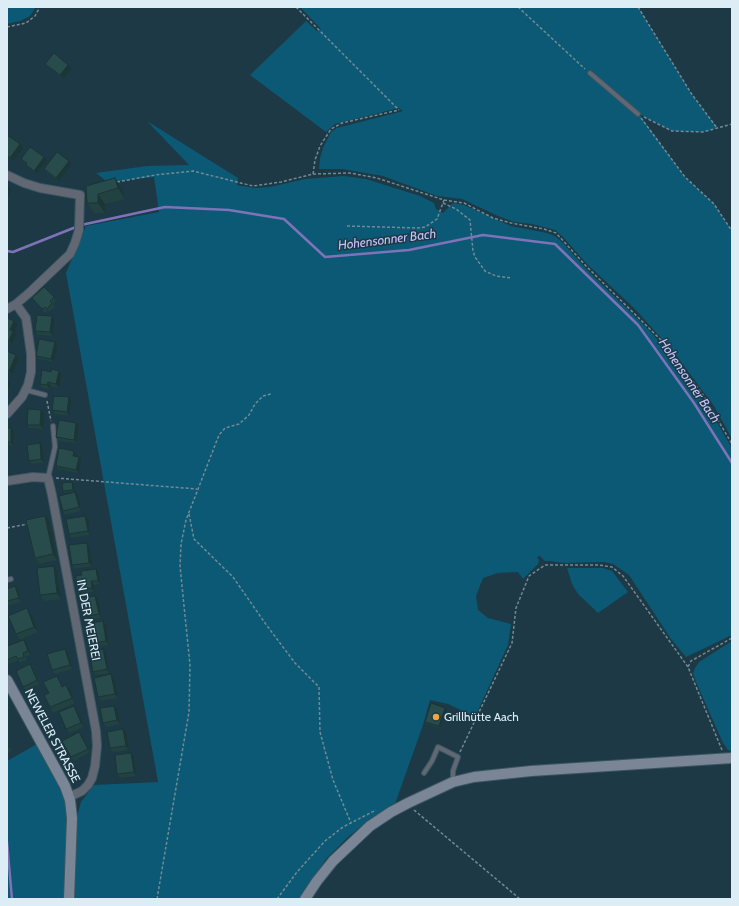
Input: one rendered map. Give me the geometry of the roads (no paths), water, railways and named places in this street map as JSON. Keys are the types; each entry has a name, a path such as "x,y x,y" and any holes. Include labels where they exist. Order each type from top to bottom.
{"main road":[{"name":"NEWELER STRASSE","path":"7,680 51,759 69,797 72,810 72,829 68,899"},
{"path":"305,899 325,870 340,853 370,826 406,804 453,782 474,777 531,771 728,758"}],"street":[{"path":"7,175 24,183 40,188 68,194 82,194 78,230 73,249 66,259 16,304 7,309"},
{"path":"7,414 16,405 26,390 31,372 31,354 26,318 16,304"},
{"path":"7,482 33,477 48,478"},
{"name":"IN DER MEIEREI","path":"48,478 97,739 97,756 92,778 86,787 69,797"}],"lane":[{"path":"590,73 638,114"},
{"path":"26,390 46,394"},
{"path":"48,478 55,446 53,426"},
{"path":"424,773 432,761 438,747 458,757 453,770 453,782"}],"waterway":[{"name":"Hohensonner Bach","path":"7,251 13,252 81,225 165,207 229,210 284,219 325,257 409,250 483,235 555,244 638,325 694,403 732,463"},
{"path":"7,842 12,899"}],"place":[{"name":"Grillhütte Aach","path":"436,717"}]}
